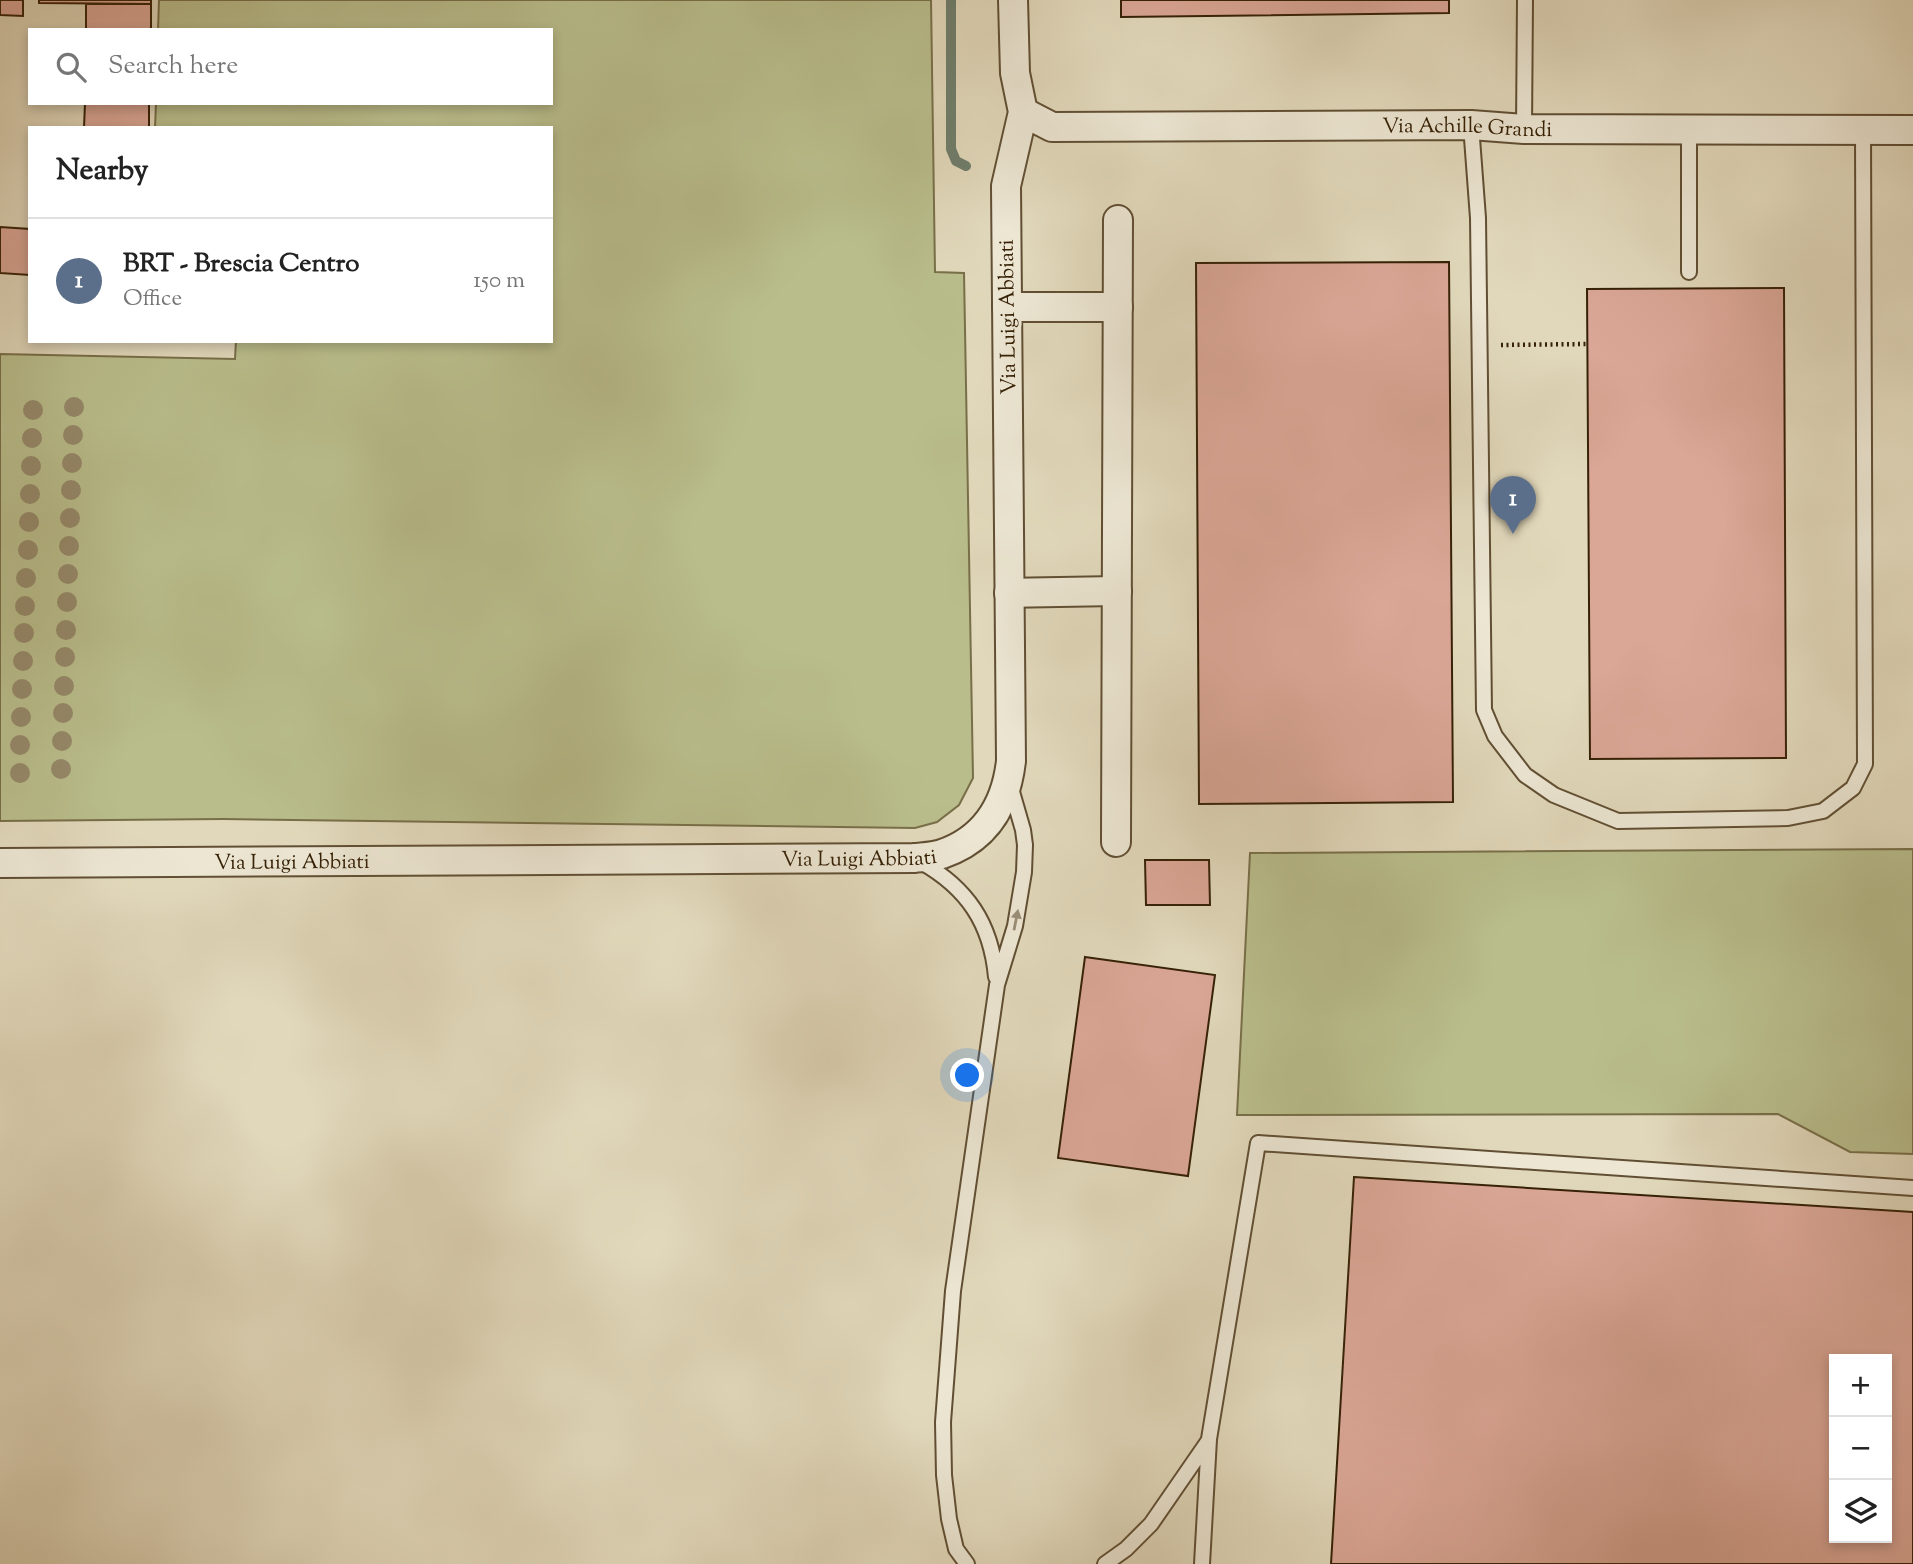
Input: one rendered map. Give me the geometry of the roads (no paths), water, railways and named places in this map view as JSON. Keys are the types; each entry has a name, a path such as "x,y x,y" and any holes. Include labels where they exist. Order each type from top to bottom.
{"street":[{"path":"1013,0 1015,72 1023,112"},
{"name":"Via Achille Grandi","path":"1023,112 1052,127 1471,125 1524,129 1913,130"},
{"name":"Via Luigi Abbiati","path":"0,863 914,859 940,855 964,844 984,828 1000,806 1011,761 1006,186 1023,112"},
{"path":"1116,842 1118,220"},
{"path":"1007,307 1118,307"},
{"path":"1009,593 1117,591"}],"lane":[{"path":"1524,129 1525,0"},
{"path":"1471,125 1478,218 1484,710 1495,736 1525,775 1554,795 1618,821 1787,818 1823,811 1853,788 1865,764 1863,130"},
{"path":"1689,130 1689,272"},
{"path":"967,1564 956,1549 948,1519 943,1422 953,1291 997,985 1015,926 1024,872 1023,830 1008,782"},
{"path":"914,859 937,871 961,890 976,911 987,934 997,985"},
{"path":"1202,1564 1209,1439 1258,1143 1913,1188"},
{"path":"1105,1564 1126,1549 1151,1524 1209,1439"}],"waterway":[{"path":"951,0 951,149 956,161 966,166"}],"place":[{"name":"BRT - Brescia Centro","path":"1513,534"}]}
